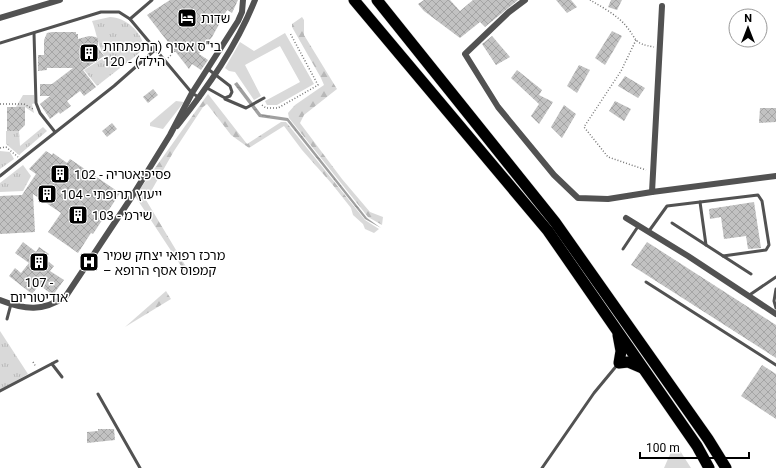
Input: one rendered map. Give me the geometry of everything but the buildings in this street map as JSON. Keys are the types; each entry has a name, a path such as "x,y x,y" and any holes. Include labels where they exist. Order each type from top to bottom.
{"highway":[{"path":"354,0 548,231 697,446 709,468"},
{"path":"377,0 555,222 708,439 726,468"},
{"path":"614,327 619,337 621,351 619,363 628,362 642,368"}],"street":[{"path":"0,18 60,0"},
{"path":"0,300 25,308 42,308 58,302 66,296 94,256 170,135 192,93 238,21 242,12 243,0"},
{"path":"170,135 200,98 240,36 255,0"},
{"path":"525,0 509,12 465,54 498,108 554,175 578,198 608,199 776,176"},
{"path":"652,192 662,6"},
{"path":"626,218 649,231 776,314"}],"lane":[{"path":"130,19 152,0"},
{"path":"0,43 109,11 119,12 130,19 156,48 192,93 200,98"},
{"path":"34,32 36,103 40,114 55,132"},
{"path":"0,176 115,85 156,48"},
{"path":"208,69 216,74 232,89 230,96 223,98"},
{"path":"207,88 243,108 250,107 264,98"},
{"path":"649,231 667,206 758,195 762,201 769,245 766,250 724,256"},
{"path":"700,202 706,245"},
{"path":"672,224 751,274"},
{"path":"623,249 639,225"},
{"path":"748,296 776,277"},
{"path":"646,282 776,365"},
{"path":"776,289 774,291 774,301 776,308"},
{"path":"7,319 11,304"},
{"path":"0,391 57,361"},
{"path":"542,468 594,393 619,363"},
{"path":"52,364 62,377"},
{"path":"98,394 140,468"}],"path":[{"path":"590,0 626,26 636,40 641,44 660,48"},
{"path":"257,102 266,108 278,108 318,85 290,34"},
{"path":"636,40 622,71 584,128 608,157 653,172"},
{"path":"166,61 175,51"},
{"path":"0,104 24,104 40,114"},
{"path":"0,148 6,147 21,160"}],"green space":[{"path":"110,17 121,20 132,26 143,41 144,47 138,54 97,86 84,70 105,57 99,45 92,21"},
{"path":"302,17 304,20 304,35 337,89 304,115 300,123 342,179 370,212 383,217 382,225 368,217 289,118 288,113 295,105 324,85 292,27 292,24"},
{"path":"285,33 314,84 277,105 267,105 265,101 300,82 280,46 245,65 261,96 254,100 235,72 229,71 225,68 240,42 254,51"},
{"path":"208,94 247,144 281,122 286,122 365,220 379,229 374,233 365,229 363,224 353,215 351,208 302,150 284,126 249,148 231,135 207,104 203,107 174,151 146,200 191,275 187,275 135,196"},
{"path":"23,95 34,95 35,103 32,104 34,113 25,107 16,107"},
{"path":"176,101 184,102 163,129 150,126 150,123"},
{"path":"43,127 47,131 19,155 6,144 6,131 19,131 20,146"},
{"path":"0,151 10,152 14,159 0,169"},
{"path":"23,165 31,176 23,191 0,192 0,183"},
{"path":"166,291 171,299 125,327"},
{"path":"0,331 28,374 0,390"},
{"path":"675,443 691,468 664,468"}],"water":[{"path":"237,82 261,114 288,118 367,218 381,228 365,219 287,121 259,117 234,84"}],"place":[{"name":"שדות","path":"187,18"},
{"name":"בי\"ס אסיף (התפתחות הילד) - 120","path":"89,53"},
{"name":"102 - פסיכיאטריה","path":"60,174"},
{"name":"104 - ייעוץ תרופתי","path":"47,194"},
{"name":"103 - שירמ","path":"78,215"},
{"name":"107 - אודיטוריום","path":"39,262"},
{"name":"מרכז רפואי יצחק שמיר – קמפוס אסף הרופא","path":"89,262"}]}
